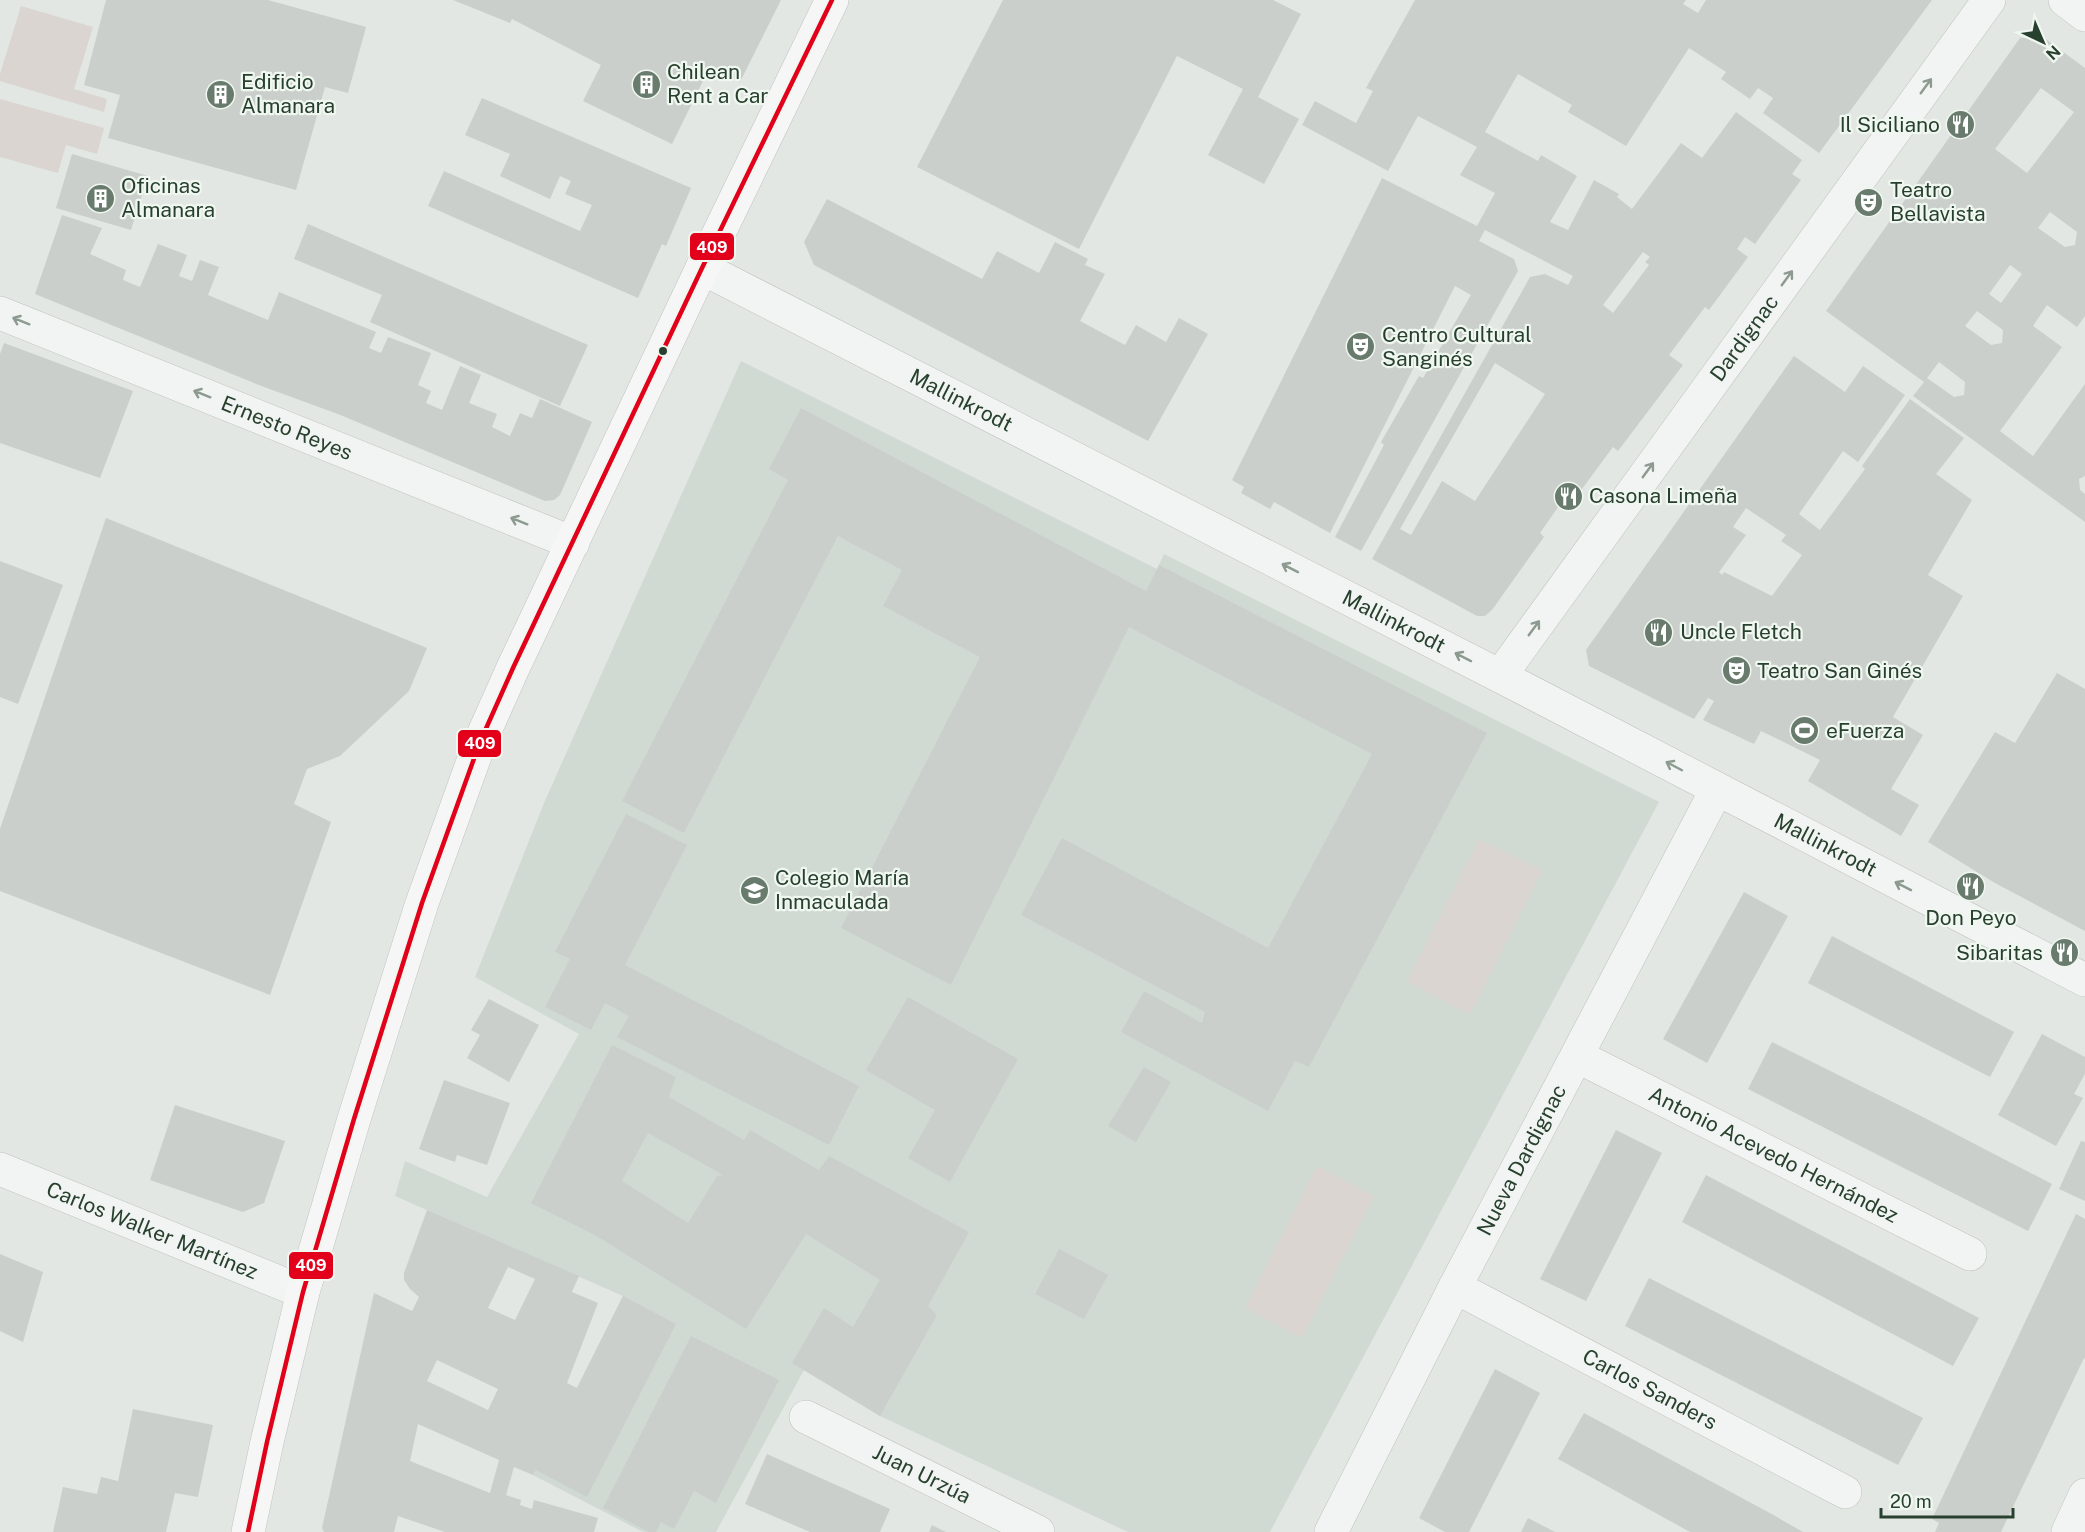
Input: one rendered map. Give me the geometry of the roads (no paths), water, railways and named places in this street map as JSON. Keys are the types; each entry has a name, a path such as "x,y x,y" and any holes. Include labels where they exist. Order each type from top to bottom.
{"main road":[{"path":"248,1532 303,1292 382,1031 453,815 480,742 702,268 832,0"}],"street":[{"name":"Dardignac","path":"1500,676 1989,0"},
{"path":"2065,0 2085,15"},
{"name":"Mallinkrodt","path":"702,268 1500,676 2085,980"},
{"name":"Ernesto Reyes","path":"0,313 573,543"},
{"name":"Nueva Dardignac","path":"1331,1532 1455,1287 1717,789"},
{"name":"Antonio Acevedo Hernández","path":"1577,1056 1970,1254"},
{"name":"Carlos Walker Martínez","path":"0,1168 303,1292"},
{"name":"Carlos Sanders","path":"1455,1287 1845,1492"},
{"name":"Juan Urzúa","path":"806,1417 1038,1532"},
{"path":"2068,1532 2085,1495"}],"place":[{"name":"Chilean Rent a Car","path":"646,84"},
{"name":"Edificio Almanara","path":"220,94"},
{"name":"Il Siciliano","path":"1961,125"},
{"name":"Oficinas Almanara","path":"100,198"},
{"name":"Teatro Bellavista","path":"1869,202"},
{"name":"Centro Cultural Sanginés","path":"1361,347"},
{"name":"Casona Limeña","path":"1568,496"},
{"name":"Uncle Fletch","path":"1659,632"},
{"name":"Teatro San Ginés","path":"1736,671"},
{"name":"eFuerza","path":"1805,731"},
{"name":"Don Peyo","path":"1971,887"},
{"name":"Colegio María Inmaculada","path":"754,890"},
{"name":"Sibaritas","path":"2064,953"}]}
